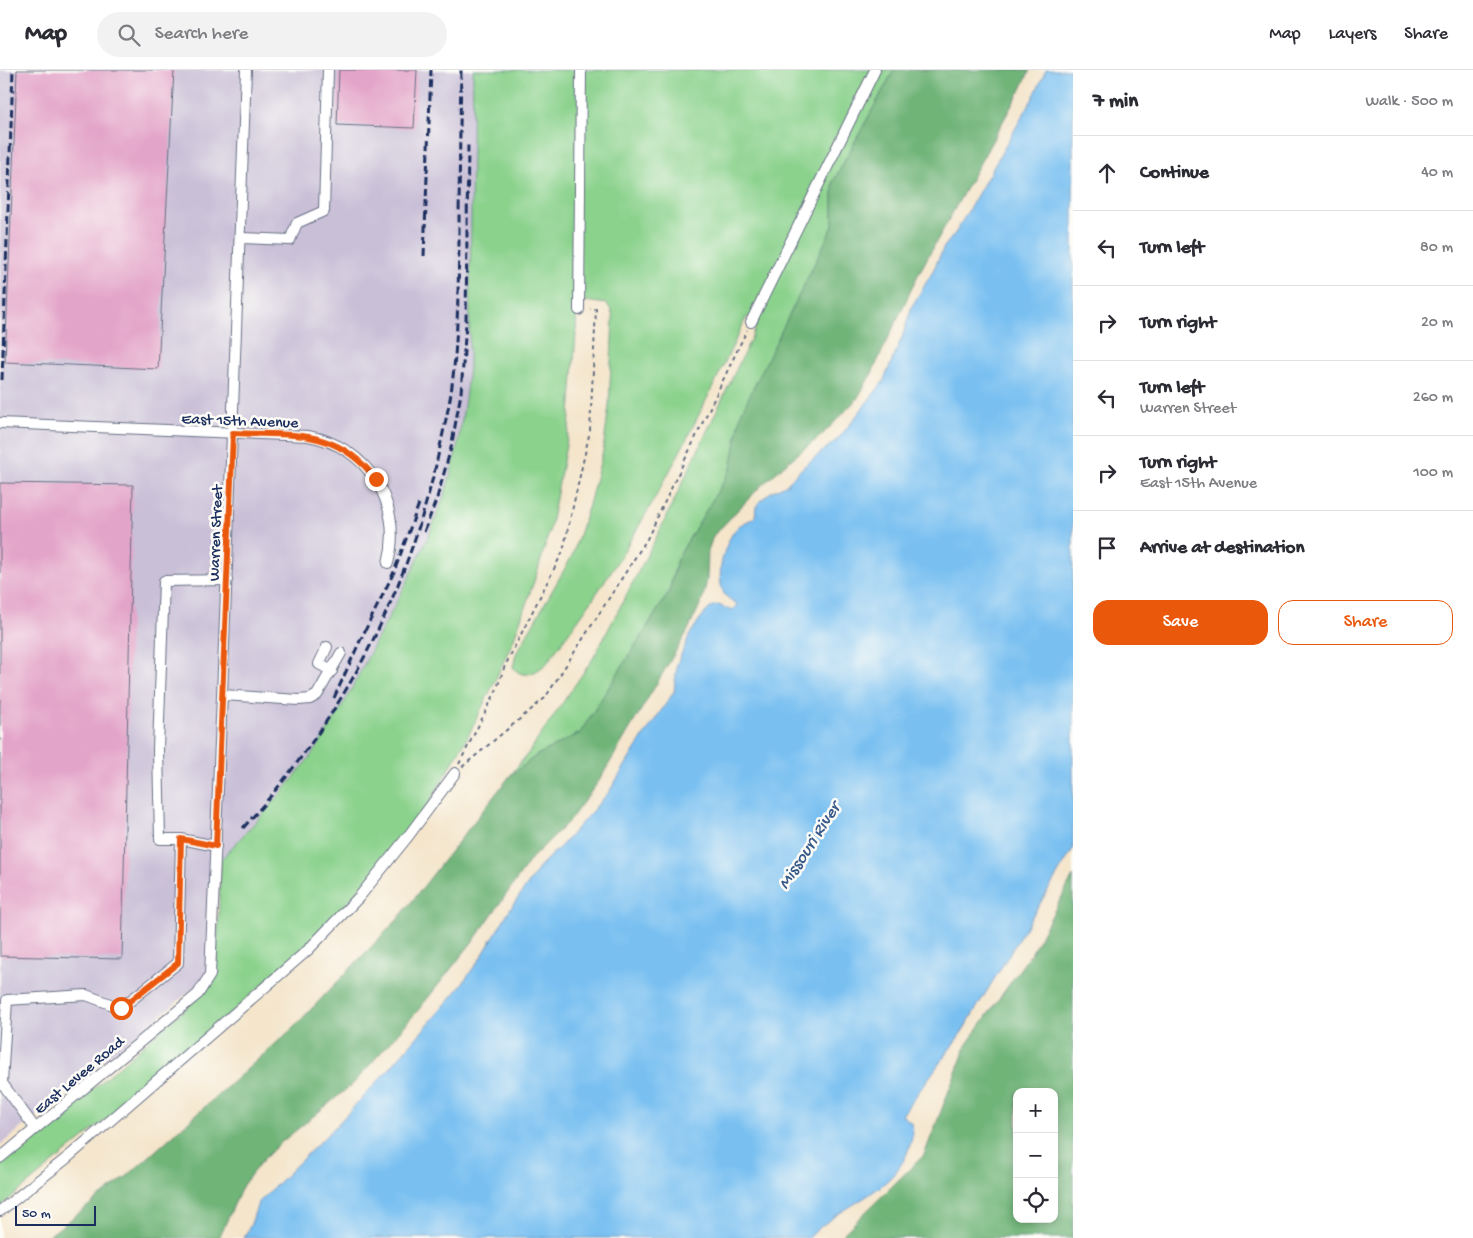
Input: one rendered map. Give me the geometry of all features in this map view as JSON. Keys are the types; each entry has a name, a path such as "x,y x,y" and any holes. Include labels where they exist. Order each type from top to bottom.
{"street":[{"name":"Warren Street","path":"198,994 210,975 246,70"},
{"path":"240,238 290,240 297,223 324,211 328,70"},
{"path":"579,310 581,70"},
{"path":"751,322 875,70"},
{"name":"East 15th Avenue","path":"0,423 233,433 316,438 332,442 353,455 371,473 384,494 392,524 393,540 388,563"},
{"path":"216,846 181,839 160,839 158,749 164,581 227,580"},
{"path":"327,647 319,664 332,671"},
{"path":"222,695 310,699 317,695 341,653"},
{"path":"0,1211 67,1158 308,950 360,896 455,773"},
{"path":"35,1128 2,1083 7,1000 86,996 121,1008 178,963 181,839"},
{"name":"East Levee Road","path":"0,1158 198,994"}],"path":[{"path":"455,773 563,551 590,431 596,309 579,310"},
{"path":"455,773 545,698 647,539 751,322"}],"shaded area":[{"path":"0,70 473,70 469,368 455,454 447,486 425,546 331,726 315,750 273,802 221,859 222,818 210,975 0,1145"}],"green space":[{"path":"473,70 894,70 833,182 833,226 742,413 731,469 677,559 669,592 580,733 537,755 509,777 529,752 594,657 661,528 755,330 757,322 755,317 746,318 672,467 613,568 547,663 530,674 521,674 513,667 516,654 572,556 589,505 603,451 609,406 613,318 607,304 577,300 569,429 551,525 538,570 513,641 492,687 466,740 424,811 355,894 309,943 179,1059 0,1207 0,1165 100,1083 207,990 216,973 221,859 282,792 324,737 396,603 432,527 447,487 455,458 469,368"},
{"path":"894,70 1030,70 918,275 872,373 857,399 822,435 760,487 713,536 708,551 707,580 702,601 686,634 599,781 569,821 531,859 477,936 420,1008 354,1083 278,1145 260,1163 243,1185 219,1238 46,1238 125,1178 292,1029 398,919 509,777 537,755 580,733 669,592 677,559 731,469 741,413 833,226 833,182"},
{"path":"1073,876 1073,1238 839,1238 924,1155 967,1044 1032,952"}],"water":[{"name":"Missouri River","path":"1046,70 1073,70 1073,849 962,1032 902,1115 910,1123 913,1131 903,1162 880,1187 822,1226 809,1238 244,1238 258,1203 335,1127 391,1067 456,992 482,956 510,909 543,863 562,845 609,792 639,743 674,692 677,664 690,634 700,619 713,606 718,605 731,610 737,604 725,595 720,580 724,552 732,535 740,525 755,517 756,507 760,501 771,492 787,484 802,468 839,438 883,382 903,335 912,306 932,273 944,247 956,232 1034,96"}],"building":[{"path":"17,70 174,70 158,369 5,362"},
{"path":"339,70 417,70 414,128 337,125"},
{"path":"0,483 133,485 122,959 0,956"}],"railway":[{"path":"2,380 13,70"},
{"path":"424,256 431,70"},
{"path":"243,828 278,787 338,703 386,614 422,517 448,411 455,355 461,70"},
{"path":"424,532 437,498 451,448 461,393 466,323 468,142"},
{"path":"334,698 394,572 420,501"}],"route":[{"path":"121,1008 178,963 181,839 216,846 233,433 308,436 332,442 353,455 366,466 376,479"}]}
